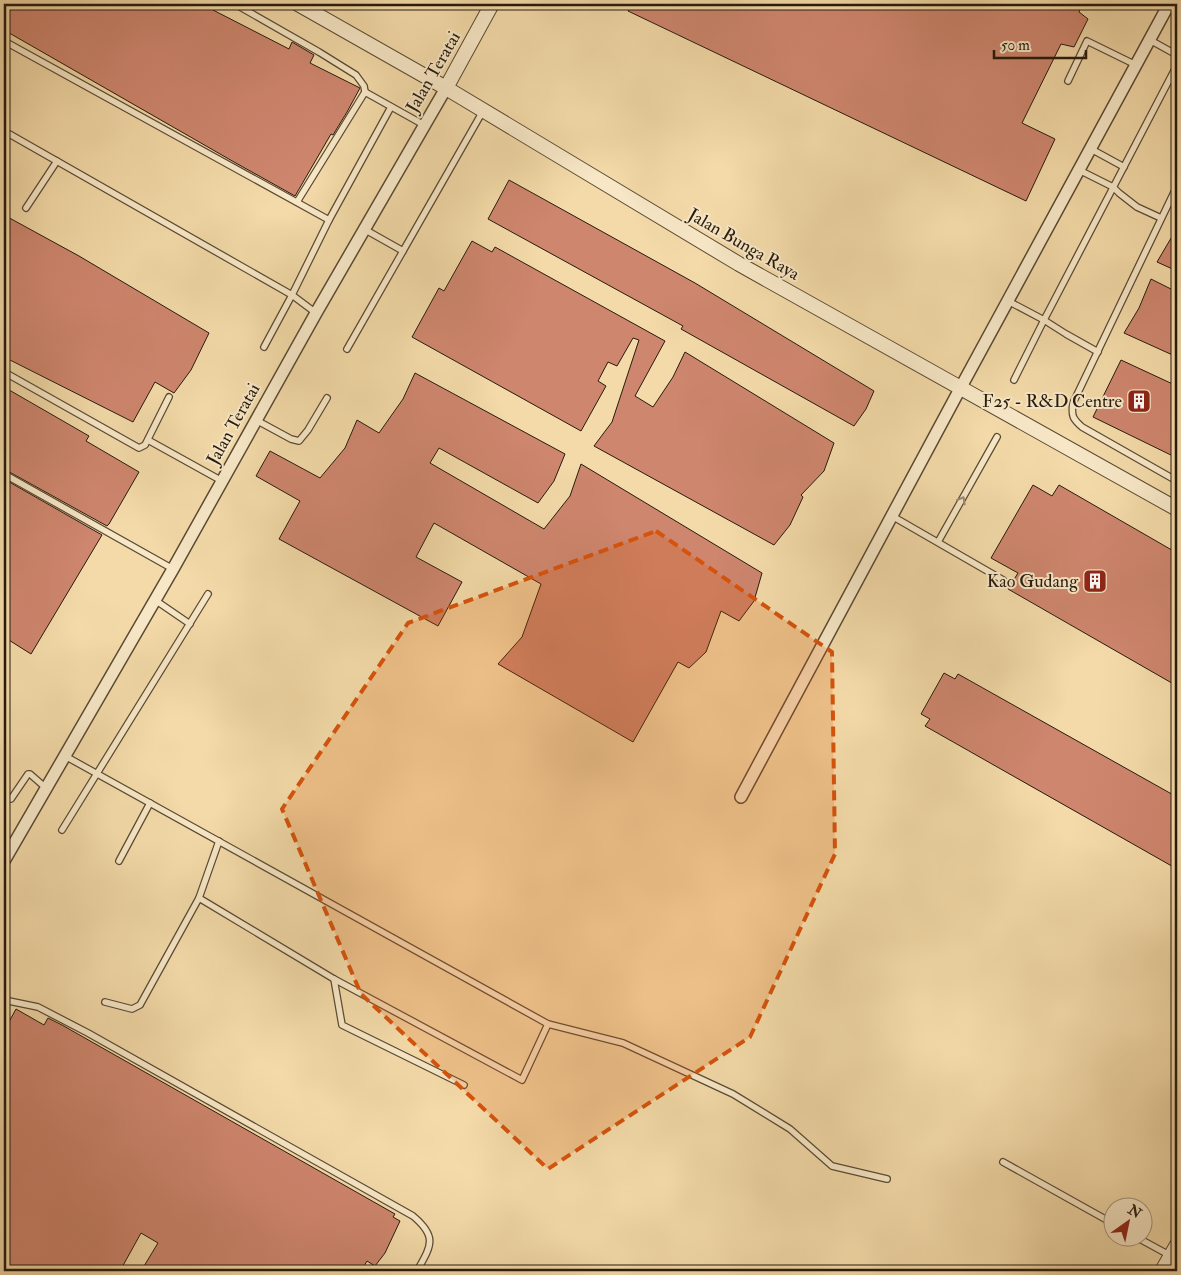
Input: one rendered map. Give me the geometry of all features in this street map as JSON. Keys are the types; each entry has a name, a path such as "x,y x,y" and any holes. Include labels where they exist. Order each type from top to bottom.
{"street":[{"name":"Jalan Bunga Raya","path":"298,4 446,88 739,264 1177,509"},
{"name":"Jalan Teratai","path":"4,861 173,569 492,4"},
{"path":"741,797 1169,4"},
{"path":"1162,1271 1174,1250"}],"lane":[{"path":"235,4 356,75 364,86 365,92 297,202"},
{"path":"1150,40 1177,56"},
{"path":"4,41 329,220"},
{"path":"1068,81 1087,41 1136,66"},
{"path":"1014,380 1177,65"},
{"path":"365,92 424,125"},
{"path":"264,347 329,220 391,107"},
{"path":"347,349 483,111"},
{"path":"4,131 292,295 316,313"},
{"path":"1091,149 1124,167"},
{"path":"26,208 57,161"},
{"path":"1079,170 1113,187 1138,207 1161,218"},
{"path":"1177,186 1072,404 1071,412 1074,420 1082,427 1177,481"},
{"path":"364,229 403,251"},
{"path":"1008,301 1098,352"},
{"path":"4,372 137,448 143,447 148,440 169,397"},
{"path":"256,420 291,439 299,441 308,430 327,398"},
{"path":"938,542 997,437"},
{"path":"148,440 222,481"},
{"path":"4,474 173,569"},
{"path":"892,516 1002,580"},
{"path":"62,830 208,594"},
{"path":"155,600 190,624"},
{"path":"65,756 548,1024 623,1042 733,1094 790,1129 832,1166 887,1179"},
{"path":"4,798 6,800 11,799 28,774 46,788"},
{"path":"119,861 150,803"},
{"path":"105,1002 132,1009 140,1005 199,898 219,842"},
{"path":"199,898 334,979 522,1080 548,1024"},
{"path":"334,979 342,1025 464,1085"},
{"path":"4,1000 38,1007 88,1033 413,1216 422,1224 430,1239 429,1249 417,1271"},
{"path":"1003,1162 1104,1218"},
{"path":"1154,1243 1174,1250"}],"highlighted area":[{"path":"656,531 832,652 835,854 750,1037 548,1169 361,994 282,809 408,623"}],"building":[{"path":"4,4 216,4 213,10 289,49 292,42 314,55 310,63 360,88 295,196 4,30"},
{"path":"632,4 1082,4 1079,12 1088,19 1074,47 1061,44 1022,123 1055,139 1026,201 628,11"},
{"path":"509,180 695,283 874,391 866,409 854,426 681,329 683,326 488,219"},
{"path":"4,215 79,256 209,333 191,370 174,393 155,382 133,422 4,357"},
{"path":"1177,228 1177,271 1157,262"},
{"path":"472,241 492,252 495,247 665,341 635,396 653,407 673,377 685,352 834,443 824,471 801,495 803,497 790,525 774,545 594,446 612,422 639,340 633,338 617,366 608,362 598,381 606,386 581,431 412,337 439,288 444,291"},
{"path":"1151,279 1177,292 1177,357 1124,333 1139,308"},
{"name":"F25 - R&D Centre","path":"1121,360 1177,386 1177,458 1093,417"},
{"path":"415,373 565,454 554,481 538,503 439,448 430,463 544,529 570,496 581,464 762,573 754,601 739,621 721,611 706,652 689,668 678,662 633,742 498,664 522,637 541,584 434,523 416,557 462,582 438,626 279,539 300,501 256,476 270,451 320,478 345,448 357,420 379,433 403,399"},
{"path":"4,387 89,436 86,441 139,472 107,526 4,469"},
{"path":"4,479 102,535 31,654 4,637"},
{"name":"Kao Gudang","path":"1033,485 1052,496 1059,485 1177,553 1177,686 1008,589 1018,573 991,558"},
{"path":"944,673 955,679 958,674 1177,797 1177,869 925,726 930,719 921,714"},
{"path":"16,1009 44,1025 48,1018 62,1025 395,1214 393,1217 400,1221 385,1253 375,1266 367,1261 361,1271 141,1271 158,1243 141,1233 120,1271 4,1271 4,1031"}],"place":[{"name":"F25 - R&D Centre","path":"1139,401"},
{"name":"Kao Gudang","path":"1095,581"}]}
